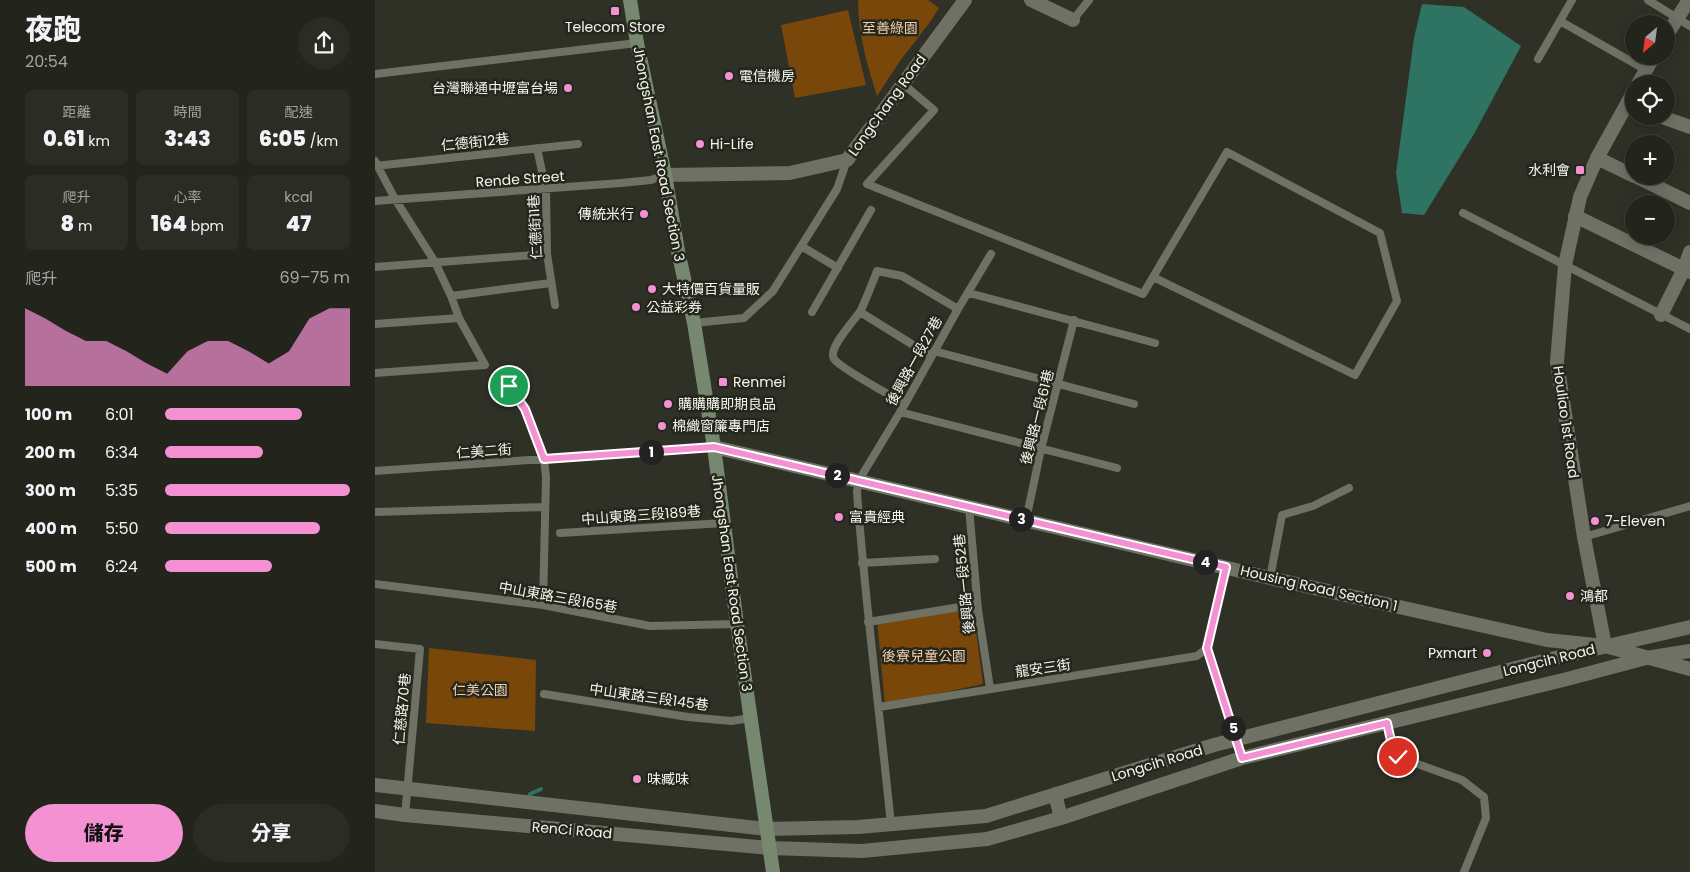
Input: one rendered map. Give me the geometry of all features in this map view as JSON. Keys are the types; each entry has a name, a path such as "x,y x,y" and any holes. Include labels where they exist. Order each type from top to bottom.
{"main road":[{"name":"Jhongshan East Road Section 3","path":"630,0 637,43 665,175 678,251 694,323 714,447 737,624 773,872"}],"street":[{"name":"LongChang Road","path":"665,175 790,173 847,160 965,0"},
{"path":"1031,0 1073,20"},
{"path":"1675,21 1689,0"},
{"path":"1643,75 1649,65"},
{"name":"Houliao 1st Road","path":"1605,646 1584,537 1557,362 1565,265 1580,197 1597,158 1625,114"},
{"path":"1675,122 1690,127"},
{"path":"1597,158 1625,172"},
{"path":"1653,185 1690,203"},
{"path":"1575,216 1687,270"},
{"path":"1661,315 1687,270 1690,252"},
{"name":"Housing Road Section 1","path":"714,447 1270,578 1547,640 1605,646 1690,669"},
{"name":"Longcih Road","path":"766,829 858,827 987,816 1214,745 1605,646 1690,627"},
{"name":"Longcih Road","path":"770,848 862,852 987,839 1061,818 1242,758 1646,658 1690,651"},
{"name":"RenCi Road","path":"375,785 766,829"},
{"path":"1055,794 1061,818"},
{"path":"546,805 546,828"},
{"name":"RenCi Road","path":"375,810 405,815 770,848"}],"lane":[{"path":"1073,20 1089,0"},
{"path":"1538,59 1572,0"},
{"path":"1648,0 1690,26"},
{"path":"1560,21 1646,70"},
{"path":"375,74 637,43"},
{"path":"903,83 934,110 867,184 1143,294 1153,277 1227,152 1380,232 1397,301 1355,374 1153,277"},
{"name":"仁德街12巷","path":"376,164 578,144"},
{"name":"仁德街11巷","path":"537,148 546,190 547,254 555,305"},
{"path":"694,323 744,318 773,291 837,188 847,160"},
{"path":"375,373 485,365 459,318 435,262 395,200 376,164"},
{"name":"Rende Street","path":"375,201 621,184 651,180 665,175"},
{"path":"812,312 871,210"},
{"path":"1463,213 1690,329"},
{"path":"801,246 838,268"},
{"path":"375,267 547,254"},
{"name":"後興路一段27巷","path":"859,480 991,254"},
{"path":"905,404 843,367 833,356 844,332 860,312 877,271 901,276 958,309"},
{"path":"451,296 551,283"},
{"path":"969,293 1155,343"},
{"path":"860,312 933,353 1134,404"},
{"path":"375,324 459,318"},
{"name":"後興路一段61巷","path":"1027,520 1041,449 1074,320"},
{"path":"509,386 525,409 544,459 546,477 543,605"},
{"path":"900,412 1117,468"},
{"name":"仁美二街","path":"375,471 714,447"},
{"path":"859,480 857,492 862,563 891,825"},
{"path":"1270,578 1282,514 1313,506 1349,488"},
{"path":"1584,537 1690,506"},
{"path":"375,512 545,507"},
{"name":"後興路一段52巷","path":"969,507 978,610 990,688"},
{"name":"中山東路三段189巷","path":"559,533 724,523"},
{"path":"862,563 935,559"},
{"path":"1226,567 1207,648 1242,758"},
{"name":"中山東路三段165巷","path":"375,584 543,605 651,626 737,624"},
{"path":"868,622 960,607 978,610"},
{"name":"仁慈路70巷","path":"375,644 420,649 405,815"},
{"name":"龍安三街","path":"879,707 1197,656 1207,648"},
{"name":"中山東路三段145巷","path":"544,694 688,717 731,720 751,718"},
{"path":"1387,723 1392,745 1398,757 1462,780 1484,797 1486,818 1464,872"}],"green space":[{"name":"至善綠園","path":"858,0 928,0 939,8 877,96 864,49"},
{"path":"848,10 866,85 795,98 781,25"},
{"name":"後寮兒童公園","path":"962,611 974,616 983,684 885,705 877,620"},
{"name":"仁美公園","path":"429,648 536,660 535,731 426,723"}],"water":[{"path":"1422,4 1464,7 1521,46 1474,134 1424,215 1402,213 1396,173 1414,38"}],"waterway":[{"path":"530,794 541,789"}],"place":[{"name":"Telecom Store","path":"615,11"},
{"name":"電信機房","path":"729,76"},
{"name":"台灣聯通中壢富台場","path":"568,88"},
{"name":"Hi-Life","path":"700,144"},
{"name":"水利會","path":"1580,170"},
{"name":"傳統米行","path":"644,214"},
{"name":"大特價百貨量販","path":"652,289"},
{"name":"公益彩券","path":"636,307"},
{"name":"Renmei","path":"723,382"},
{"name":"購購購即期良品","path":"668,404"},
{"name":"棉織窗簾專門店","path":"662,426"},
{"name":"富貴經典","path":"839,517"},
{"name":"7-Eleven","path":"1595,521"},
{"name":"鴻都","path":"1570,596"},
{"name":"Pxmart","path":"1487,653"},
{"name":"味臧味","path":"637,779"}],"route":[{"path":"509,386 525,409 544,459 714,447 1226,567 1207,648 1242,758 1387,723 1392,745 1398,757"}]}
